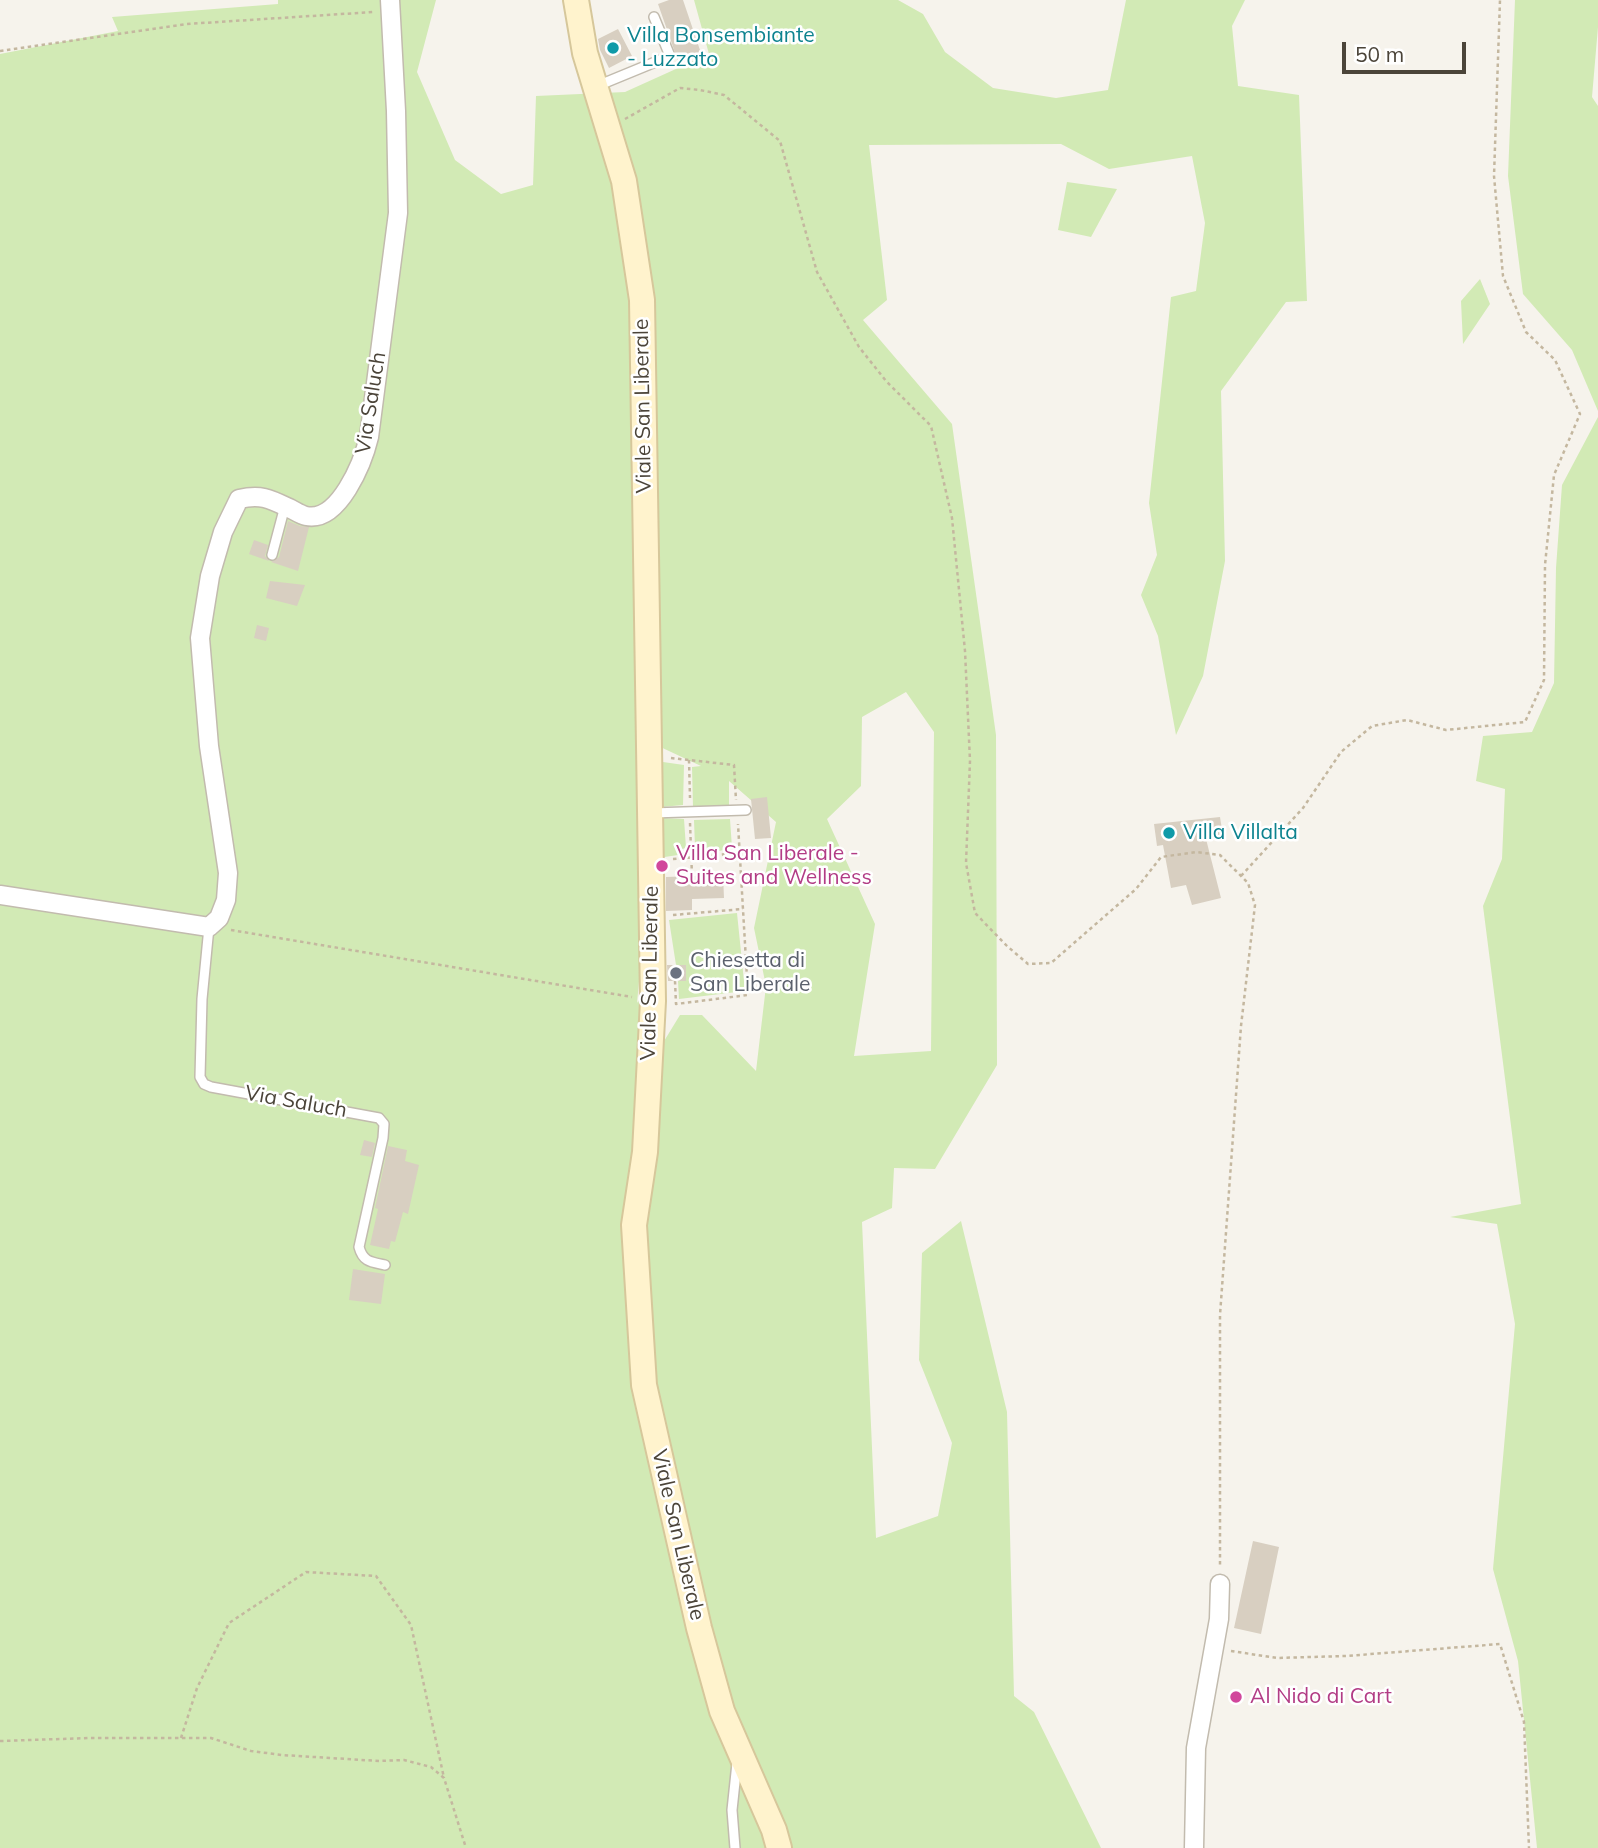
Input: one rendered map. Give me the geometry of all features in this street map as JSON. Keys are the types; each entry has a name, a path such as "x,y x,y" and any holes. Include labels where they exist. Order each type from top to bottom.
{"street":[{"name":"Viale San Liberale","path":"576,0 585,53 624,181 642,300 653,1000 645,1153 634,1225 644,1385 699,1628 722,1711 774,1830 779,1848"},
{"name":"Via Saluch","path":"209,927 219,918 226,900 228,873 209,746 200,638 210,576 223,532 239,499 258,495 306,516 324,515 338,503 364,460 398,213 390,5"},
{"path":"0,895 209,927"},
{"path":"1194,1848 1196,1748 1219,1619 1220,1584"}],"lane":[{"path":"595,86 670,57 654,17"},
{"path":"272,555 285,506"},
{"path":"650,813 742,810"},
{"name":"Via Saluch","path":"209,927 202,999 200,1077 204,1084 211,1087 379,1118 384,1124 383,1138 359,1247 361,1256 368,1262 384,1265"},
{"path":"735,1848 732,1810 738,1748"}],"path":[{"path":"1240,876 1303,808 1341,752 1372,726 1407,720 1446,730 1525,722 1544,680 1545,565 1554,475 1580,414 1555,360 1526,332 1503,276 1494,176 1500,0"},
{"path":"0,51 187,24 390,5"},
{"path":"608,128 680,88 724,95 780,141 817,272 859,347 886,381 931,426 952,518 964,638 970,761 966,863 975,912 1028,964 1051,962 1136,889 1161,857 1196,852 1220,855 1248,883 1255,905 1241,1026 1220,1315 1220,1584"},
{"path":"670,758 734,765 742,810 739,853 748,995 676,1004 675,981"},
{"path":"671,859 739,853"},
{"path":"663,916 743,909"},
{"path":"209,927 653,1000"},
{"path":"181,1738 197,1688 229,1623 306,1572 376,1576 411,1625 444,1778 466,1848"},
{"path":"1213,1649 1277,1658 1346,1656 1500,1644 1524,1722 1529,1848"},
{"path":"0,1741 211,1738 251,1751 282,1755 404,1760 431,1767 444,1778"}],"green space":[{"path":"278,0 436,0 417,72 455,160 501,194 533,185 536,96 625,92 709,54 694,0 898,0 923,14 945,52 993,88 1056,98 1108,90 1126,0 1245,0 1232,26 1238,86 1299,95 1307,301 1286,302 1221,391 1225,561 1203,676 1176,735 1158,636 1141,595 1157,555 1149,503 1171,297 1196,291 1205,223 1192,156 1109,169 1061,144 869,145 887,300 863,320 952,424 996,735 997,1065 935,1169 894,1168 892,1208 862,1222 876,1538 938,1516 952,1443 919,1360 922,1253 961,1221 1007,1412 1014,1696 1034,1712 1101,1848 0,1848 0,54 118,31 112,17 278,4","holes":["906,692 934,732 931,1051 854,1056 875,924 827,819 861,786 862,717","639,737 701,766 692,767 693,807 729,805 729,781 776,822 754,928 766,986 756,1071 702,1015 680,1015 650,1064 653,1001 640,998 637,1003 640,971 652,959"]},
{"path":"1515,0 1598,0 1592,97 1598,106 1598,411 1572,350 1523,294 1508,176"},
{"path":"1067,182 1117,189 1091,237 1058,230"},
{"path":"1480,279 1490,304 1463,344 1461,301"},
{"path":"1598,417 1598,1848 1537,1848 1518,1661 1493,1569 1515,1324 1497,1224 1450,1217 1521,1204 1483,906 1502,859 1505,789 1476,781 1483,736 1532,732 1554,683 1556,568 1562,485"},
{"path":"656,761 684,765 683,805 662,807"},
{"path":"661,818 684,819 686,848 678,855 658,858"},
{"path":"730,819 732,848 706,854 700,848 695,848 694,820"},
{"path":"737,913 745,991 679,999 678,981 686,980 686,966 676,965 669,920"}],"building":[{"path":"669,0 683,0 701,53 678,61 658,4"},
{"name":"Villa Bonsembiante - Luzzato","path":"618,29 632,56 609,68 598,39"},
{"path":"288,521 309,527 298,571 271,562 279,557"},
{"path":"254,540 268,545 265,556 269,561 249,554"},
{"path":"270,581 305,585 297,606 266,598"},
{"path":"257,625 269,628 266,641 254,638"},
{"path":"767,797 771,838 755,839 751,799"},
{"path":"1220,817 1223,836 1206,839 1221,898 1192,905 1186,885 1171,888 1163,845 1157,846 1154,824"},
{"path":"723,875 724,898 692,899 692,910 666,911 666,877"},
{"name":"Chiesetta di San Liberale","path":"667,965 686,965 686,981 668,981"},
{"path":"364,1140 375,1143 372,1157 360,1155"},
{"path":"388,1146 407,1150 405,1161 419,1165 408,1214 403,1212 395,1242 391,1241 389,1249 370,1245"},
{"path":"353,1269 385,1274 381,1304 349,1300"},
{"path":"1253,1541 1279,1547 1261,1634 1234,1628"}],"place":[{"name":"Villa Bonsembiante - Luzzato","path":"613,48"},
{"name":"Villa Villalta","path":"1169,833"},
{"name":"Villa San Liberale - Suites and Wellness","path":"662,866"},
{"name":"Chiesetta di San Liberale","path":"676,973"},
{"name":"Al Nido di Cart","path":"1236,1697"}]}
